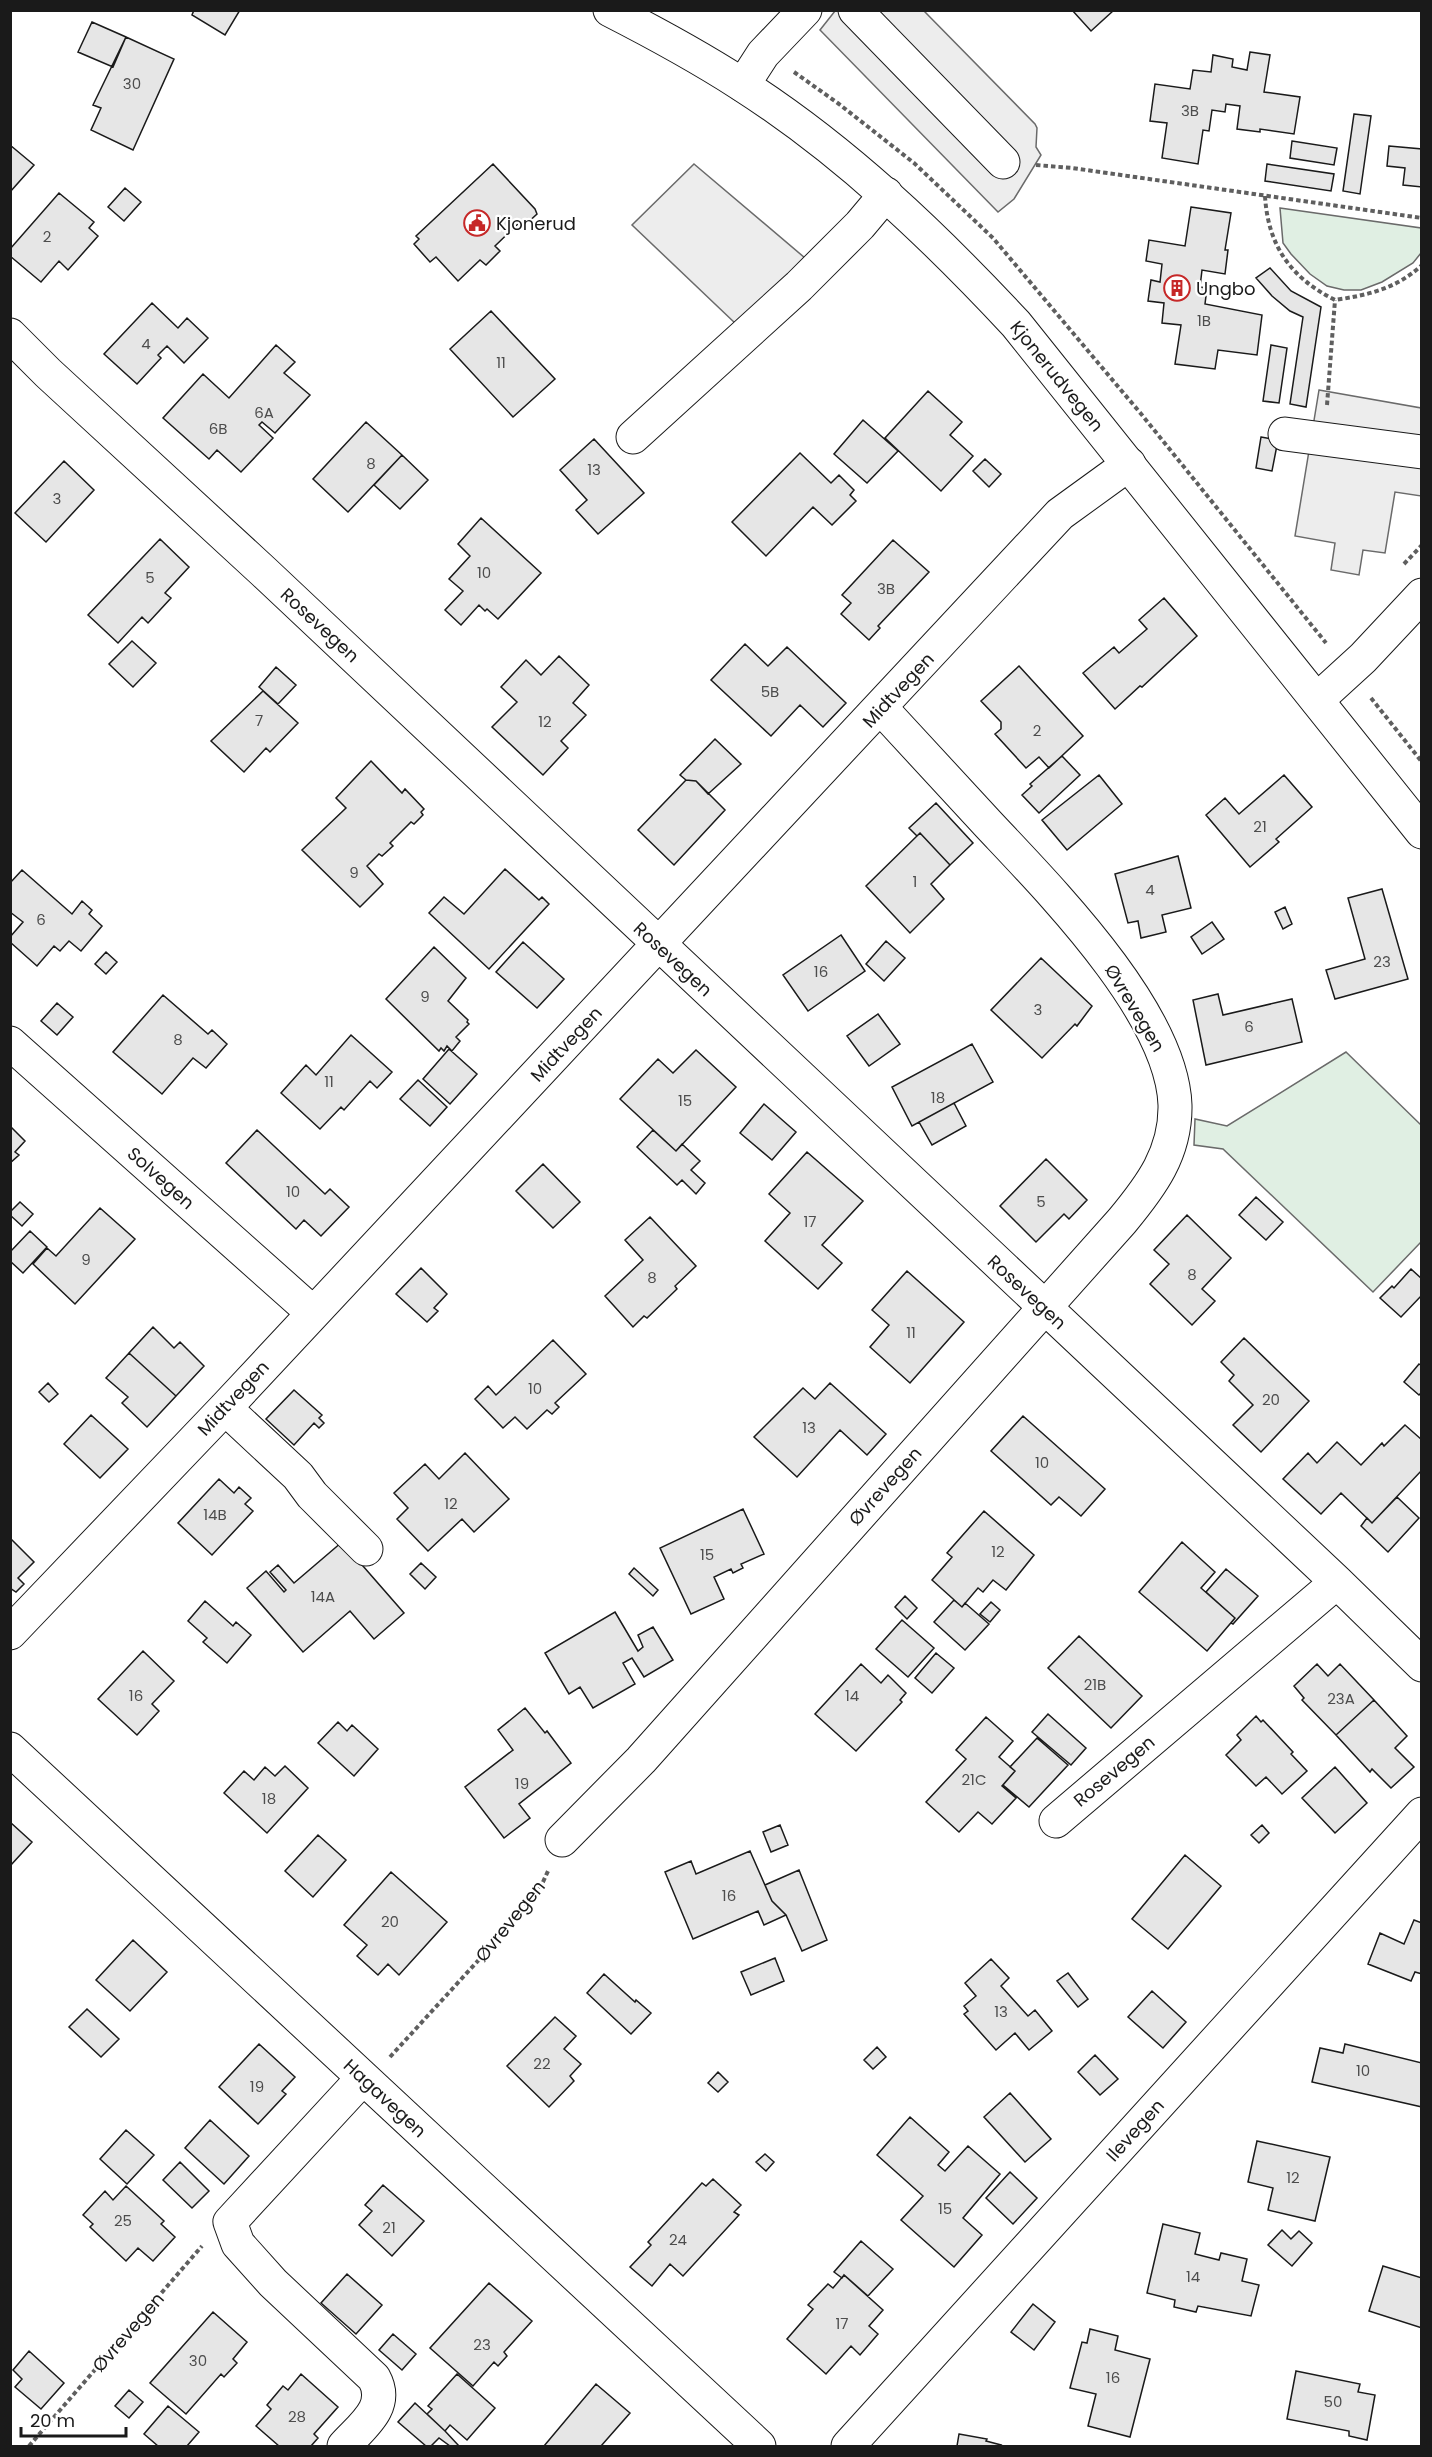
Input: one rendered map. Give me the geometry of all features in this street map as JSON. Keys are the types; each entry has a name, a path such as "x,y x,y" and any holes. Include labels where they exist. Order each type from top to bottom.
{"street":[{"name":"Kjonerudvegen","path":"610,10 673,43 742,85 814,136 886,194 957,261 1016,324 1422,832"},
{"path":"742,85 763,54 805,10"},
{"path":"855,10 1003,162"},
{"path":"633,437 799,286 860,225 886,194"},
{"name":"Rosevegen","path":"10,335 1337,1582 1422,1665"},
{"path":"1285,434 1422,452"},
{"name":"Midtvegen","path":"10,1633 659,946 1060,514 1129,464"},
{"path":"1317,700 1363,658 1422,595"},
{"name":"Øvrevegen","path":"562,1840 641,1760 1044,1309 1122,1221 1157,1177 1165,1161 1174,1126 1174,1088 1170,1072 1146,1020 1125,984 1049,889 881,708"},
{"name":"Solvegen","path":"10,1043 312,1312"},
{"path":"225,1408 298,1476 312,1495 366,1549"},
{"name":"Rosevegen","path":"1056,1821 1337,1582"},
{"name":"Hagavegen","path":"10,1749 759,2446"},
{"name":"Ilevegen","path":"848,2446 1422,1814"},
{"path":"344,2446 378,2408 380,2389 374,2378 273,2283 245,2252 238,2244 230,2222 363,2078"}],"path":[{"path":"1003,162 1072,168 1422,218"},
{"path":"1265,196 1266,214 1271,231 1288,265 1302,280 1335,300 1384,290 1401,281 1422,265"},
{"path":"1324,438 1335,300"},
{"path":"1365,691 1422,762"},
{"name":"Øvrevegen","path":"363,2078 386,2061 486,1952 543,1882 562,1840"},
{"name":"Øvrevegen","path":"29,2446 213,2233 230,2222"}],"green space":[{"path":"1280,208 1421,228 1421,253 1413,263 1382,282 1361,290 1344,290 1327,286 1310,274 1283,243"},
{"path":"1346,1052 1421,1125 1421,1242 1373,1292 1223,1149 1194,1145 1195,1119 1227,1126"}],"shaded area":[{"path":"835,11 924,11 1035,124 1037,128 1036,147 1041,155 1014,199 998,212 820,30"},
{"path":"694,164 805,258 736,324 632,225"},
{"path":"1319,390 1421,408 1421,496 1395,492 1385,553 1363,550 1359,575 1331,570 1335,543 1295,536"}],"building":[{"path":"194,10 240,10 225,35 192,15"},
{"path":"1072,10 1114,10 1091,31"},
{"path":"92,22 126,37 113,67 78,52"},
{"path":"126,37 174,59 133,150 91,130 101,108 93,105"},
{"path":"1250,52 1270,55 1264,92 1300,97 1294,134 1260,129 1260,132 1237,129 1240,106 1226,104 1225,112 1212,110 1209,131 1203,130 1198,164 1162,158 1167,123 1150,121 1155,84 1190,89 1193,70 1211,72 1213,55 1233,59 1232,67 1247,70"},
{"path":"1354,114 1371,116 1360,194 1343,191"},
{"path":"1292,141 1337,148 1334,165 1290,158"},
{"path":"10,145 34,165 10,192"},
{"path":"1389,146 1422,149 1422,187 1403,185 1405,168 1387,166"},
{"path":"493,164 535,209 537,214 525,225 521,221 495,246 500,251 486,265 480,260 458,281 436,257 430,262 414,244 419,239 416,236"},
{"path":"1267,164 1334,174 1331,191 1265,181"},
{"path":"125,188 141,202 124,221 108,207"},
{"path":"59,193 94,222 89,228 98,236 68,270 59,261 41,282 10,256 10,249"},
{"name":"Ungbo","path":"1191,207 1231,213 1225,250 1228,250 1225,274 1202,270 1200,287 1207,288 1205,304 1262,315 1257,355 1218,350 1215,369 1175,364 1181,325 1162,323 1164,303 1148,301 1151,280 1160,282 1162,264 1146,261 1149,240 1185,246"},
{"path":"1270,268 1291,291 1321,307 1306,407 1290,404 1303,317 1290,311 1256,278"},
{"path":"152,303 178,328 187,318 208,338 184,363 167,346 158,355 161,358 137,384 104,354"},
{"path":"491,311 555,379 513,417 450,349"},
{"path":"276,345 295,362 284,373 310,395 275,433 262,422 259,425 273,438 241,472 217,450 209,459 163,418 203,374 229,398"},
{"path":"1271,345 1287,348 1279,403 1263,401"},
{"path":"928,391 962,422 950,435 973,456 941,491 885,438"},
{"path":"863,420 898,451 867,483 834,454"},
{"path":"366,422 402,455 348,512 313,479"},
{"path":"1261,437 1278,440 1272,471 1256,468"},
{"path":"594,439 644,493 598,534 576,510 587,500 560,470"},
{"path":"800,453 831,483 839,475 854,490 850,495 856,501 832,525 813,507 766,556 732,522"},
{"path":"402,455 428,480 400,509 374,485"},
{"path":"985,459 1001,474 989,487 973,471"},
{"path":"64,461 94,490 46,542 15,513"},
{"path":"481,518 541,573 498,619 479,605 461,625 445,610 463,591 449,579 470,556 458,544"},
{"path":"160,539 189,567 165,593 171,598 148,623 142,617 118,643 88,615"},
{"path":"893,540 929,572 878,626 880,628 869,640 841,614 851,603 842,595"},
{"path":"1164,598 1197,636 1115,709 1083,673 1114,647 1119,653 1147,629 1139,620"},
{"path":"132,641 156,663 133,687 109,664"},
{"path":"745,644 768,666 787,647 846,703 823,727 800,705 771,736 711,680"},
{"path":"559,656 589,685 573,703 586,715 561,741 568,748 543,775 492,727 517,702 501,687 526,660 541,675"},
{"path":"1019,666 1083,736 1049,768 1039,757 1026,768 995,734 1001,729 1001,722 981,701"},
{"path":"276,667 296,685 278,704 259,687"},
{"path":"263,691 298,723 270,752 266,748 244,772 211,741"},
{"path":"715,739 741,764 708,794 696,781 686,780 680,775"},
{"path":"1062,756 1080,775 1039,813 1022,795 1032,786 1030,784"},
{"path":"371,761 402,793 405,789 424,809 421,812 423,815 414,824 411,822 390,843 393,846 382,856 379,854 367,866 383,884 360,907 302,850 346,808 336,798"},
{"path":"1099,775 1122,804 1067,850 1042,820"},
{"path":"1284,775 1312,807 1276,839 1279,842 1250,867 1206,815 1225,798 1239,814"},
{"path":"686,780 696,781 725,810 674,865 638,830"},
{"path":"936,803 973,843 950,865 920,833 917,836 909,828"},
{"path":"920,833 950,865 931,884 944,899 910,933 866,886"},
{"path":"1178,856 1191,908 1162,915 1166,932 1141,938 1138,921 1128,923 1115,874"},
{"path":"505,869 539,900 542,897 549,904 489,969 429,913 444,897 464,914"},
{"path":"22,870 72,914 82,901 92,910 89,914 102,926 81,951 69,941 60,951 54,946 37,966 10,942 10,937 23,922 10,912 10,883"},
{"path":"1382,889 1408,979 1335,999 1326,970 1365,959 1348,898"},
{"path":"1285,907 1292,924 1283,929 1275,912"},
{"path":"1212,922 1224,939 1202,954 1191,937"},
{"path":"841,935 865,971 808,1011 783,975"},
{"path":"886,941 905,958 884,981 866,964"},
{"path":"523,942 564,979 537,1008 496,972"},
{"path":"434,947 466,978 448,1001 468,1020 469,1024 456,1037 460,1041 452,1051 447,1046 444,1051 441,1048 439,1051 386,999"},
{"path":"106,952 117,962 106,974 95,964"},
{"path":"1041,958 1092,1006 1077,1026 1075,1024 1042,1058 991,1010"},
{"path":"1218,994 1223,1015 1292,999 1302,1042 1206,1065 1193,1000"},
{"path":"163,995 208,1034 212,1030 227,1044 206,1068 193,1058 162,1094 113,1052"},
{"path":"57,1003 73,1017 57,1035 41,1021"},
{"path":"878,1014 900,1044 869,1066 847,1036"},
{"path":"351,1035 392,1072 377,1088 370,1081 344,1110 341,1107 320,1129 281,1093 306,1065 316,1075"},
{"path":"972,1044 993,1082 912,1126 892,1087"},
{"path":"449,1049 477,1074 450,1104 423,1079"},
{"path":"696,1050 736,1087 676,1151 620,1099 658,1059 673,1073"},
{"path":"418,1080 447,1107 430,1126 400,1099"},
{"path":"954,1103 966,1126 932,1145 919,1122"},
{"path":"764,1104 796,1132 772,1160 740,1133"},
{"path":"10,1126 25,1141 15,1152 19,1155 10,1163"},
{"path":"257,1130 325,1194 330,1189 349,1207 321,1236 304,1220 296,1229 226,1163"},
{"path":"653,1130 676,1151 682,1144 700,1161 691,1170 705,1183 696,1194 682,1180 677,1185 637,1147"},
{"path":"807,1152 863,1201 822,1245 842,1263 818,1289 765,1241 790,1213 769,1194"},
{"path":"1046,1159 1087,1200 1069,1219 1064,1214 1036,1242 1000,1206"},
{"path":"543,1164 580,1202 553,1228 516,1191"},
{"path":"1256,1197 1283,1222 1266,1240 1239,1215"},
{"path":"20,1202 33,1214 22,1226 10,1215 10,1212"},
{"path":"100,1208 135,1239 75,1304 33,1264 47,1248 56,1256"},
{"path":"1187,1215 1231,1258 1202,1289 1215,1301 1192,1325 1150,1284 1169,1264 1154,1250"},
{"path":"650,1217 696,1266 675,1286 677,1289 647,1318 644,1316 633,1327 605,1296 643,1260 625,1240"},
{"path":"30,1231 47,1247 23,1273 10,1261 10,1252"},
{"path":"421,1268 447,1294 434,1308 438,1311 427,1322 396,1294"},
{"path":"1411,1269 1422,1279 1422,1295 1401,1317 1380,1298 1392,1286 1394,1288"},
{"path":"907,1271 964,1322 910,1383 870,1347 889,1325 872,1310"},
{"path":"153,1327 174,1348 180,1342 204,1366 176,1396 129,1353"},
{"path":"1244,1338 1309,1401 1261,1452 1233,1425 1253,1405 1229,1381 1234,1375 1221,1362"},
{"path":"553,1340 586,1374 555,1403 559,1407 552,1414 547,1410 527,1429 515,1417 503,1428 475,1399 488,1386 496,1395"},
{"path":"129,1353 176,1396 147,1427 122,1403 128,1397 106,1378"},
{"path":"1419,1364 1422,1366 1422,1392 1419,1395 1404,1382"},
{"path":"48,1383 58,1394 49,1402 39,1392"},
{"path":"830,1383 886,1434 867,1455 840,1430 797,1477 754,1437 803,1388 815,1399"},
{"path":"294,1390 322,1415 319,1418 324,1423 319,1428 314,1423 294,1445 266,1419"},
{"path":"91,1415 128,1449 100,1478 64,1444"},
{"path":"1023,1416 1105,1489 1081,1516 1059,1497 1051,1505 991,1451"},
{"path":"1405,1425 1422,1440 1422,1470 1372,1523 1341,1493 1321,1514 1283,1479 1308,1453 1317,1463 1337,1442 1361,1465 1382,1443 1384,1446"},
{"path":"465,1453 509,1499 474,1532 462,1519 428,1551 397,1519 408,1508 394,1493 425,1464 439,1479"},
{"path":"219,1479 234,1493 239,1487 251,1498 245,1504 253,1511 212,1555 178,1523"},
{"path":"1397,1497 1419,1518 1388,1552 1361,1526 1367,1518 1372,1523"},
{"path":"743,1509 764,1554 741,1564 743,1568 733,1573 731,1569 714,1577 724,1599 691,1614 660,1548"},
{"path":"984,1511 1034,1555 1006,1590 993,1580 983,1592 978,1588 962,1607 932,1580 952,1557 947,1553"},
{"path":"10,1538 34,1562 18,1578 24,1584 16,1592 10,1588"},
{"path":"342,1542 404,1613 374,1639 350,1611 303,1652 247,1588 266,1571 284,1592 286,1590 270,1572 278,1565 294,1583"},
{"path":"1182,1542 1215,1572 1201,1588 1235,1618 1207,1651 1139,1592"},
{"path":"421,1563 436,1577 425,1589 410,1574"},
{"path":"634,1568 658,1590 653,1596 629,1574"},
{"path":"1226,1569 1258,1596 1233,1624 1231,1623 1235,1618 1206,1592"},
{"path":"905,1596 917,1608 907,1619 895,1607"},
{"path":"954,1600 962,1607 965,1603 989,1624 965,1650 934,1622"},
{"path":"205,1601 233,1626 236,1622 251,1635 227,1663 203,1642 207,1638 188,1621"},
{"path":"991,1602 1000,1610 990,1622 980,1614"},
{"path":"615,1612 638,1651 643,1647 638,1635 653,1627 673,1660 644,1677 632,1658 623,1663 635,1684 593,1708 580,1687 569,1694 545,1653"},
{"path":"902,1620 934,1648 908,1677 876,1649"},
{"path":"1079,1636 1142,1696 1111,1728 1048,1668"},
{"path":"143,1651 174,1681 152,1704 159,1711 137,1735 98,1699"},
{"path":"936,1653 954,1668 932,1693 915,1678"},
{"path":"861,1664 881,1683 888,1675 906,1693 900,1700 902,1702 856,1751 815,1714"},
{"path":"1317,1664 1328,1676 1340,1664 1374,1700 1336,1735 1302,1700 1304,1698 1294,1686"},
{"path":"1374,1700 1407,1736 1395,1748 1414,1767 1391,1788 1372,1769 1370,1772 1336,1735"},
{"path":"525,1708 545,1733 547,1731 571,1763 519,1804 530,1818 504,1838 465,1787 513,1750 498,1730"},
{"path":"1048,1714 1086,1748 1071,1765 1032,1732"},
{"path":"1256,1716 1261,1722 1263,1720 1293,1752 1291,1754 1307,1771 1282,1794 1266,1777 1256,1786 1226,1755 1241,1740 1237,1735"},
{"path":"986,1717 1013,1741 999,1757 1015,1771 1002,1786 1016,1798 992,1824 978,1812 959,1832 926,1802 966,1759 956,1750"},
{"path":"338,1722 347,1731 352,1725 378,1749 354,1776 318,1743"},
{"path":"1037,1738 1068,1765 1029,1807 1003,1785 1015,1771 1010,1767"},
{"path":"285,1766 308,1788 267,1833 224,1793 244,1771 254,1780 265,1767 275,1776"},
{"path":"1335,1767 1367,1803 1335,1833 1302,1798"},
{"path":"10,1822 32,1842 10,1866"},
{"path":"780,1825 788,1845 771,1852 763,1832"},
{"path":"1262,1825 1269,1833 1259,1843 1251,1835"},
{"path":"318,1835 346,1860 313,1897 285,1871"},
{"path":"750,1851 772,1901 786,1915 764,1925 758,1911 693,1939 665,1872 691,1861 696,1874"},
{"path":"1185,1855 1221,1886 1168,1949 1132,1919"},
{"path":"799,1870 827,1940 802,1951 786,1915 772,1901 765,1885"},
{"path":"391,1872 447,1922 399,1975 388,1964 378,1975 357,1956 367,1945 344,1925"},
{"path":"1414,1920 1422,1923 1422,1974 1415,1972 1411,1981 1368,1964 1380,1933 1404,1944"},
{"path":"133,1940 167,1972 130,2011 96,1980"},
{"path":"775,1958 784,1981 751,1995 741,1972"},
{"path":"991,1959 1009,1978 1001,1986 1028,2016 1035,2010 1052,2031 1029,2050 1015,2033 996,2050 964,2014 968,2011 964,2006 976,1996 965,1983"},
{"path":"1068,1973 1088,1999 1078,2007 1057,1981"},
{"path":"604,1974 651,2013 631,2034 587,1993"},
{"path":"1152,1991 1186,2022 1163,2048 1128,2017"},
{"path":"87,2009 119,2039 101,2057 69,2027"},
{"path":"555,2017 576,2036 564,2049 581,2064 570,2076 574,2081 549,2107 507,2066"},
{"path":"259,2044 295,2077 282,2091 286,2094 258,2124 219,2087"},
{"path":"1345,2044 1422,2063 1422,2107 1312,2082 1320,2048 1343,2053"},
{"path":"877,2047 886,2057 873,2069 864,2060"},
{"path":"1095,2055 1118,2079 1100,2095 1078,2072"},
{"path":"718,2072 728,2082 718,2092 708,2083"},
{"path":"1010,2093 1051,2139 1025,2162 984,2117"},
{"path":"910,2117 949,2152 938,2165 945,2171 968,2146 1000,2174 963,2218 982,2235 954,2267 901,2220 923,2196 877,2155"},
{"path":"210,2120 249,2156 224,2184 185,2148"},
{"path":"126,2130 154,2155 127,2184 100,2159"},
{"path":"1257,2141 1330,2157 1315,2221 1268,2210 1273,2188 1248,2182"},
{"path":"765,2154 774,2162 766,2171 756,2162"},
{"path":"180,2162 209,2191 192,2208 163,2180"},
{"path":"1010,2172 1037,2198 1013,2224 986,2198"},
{"path":"713,2179 741,2205 734,2212 739,2215 683,2276 670,2264 652,2286 630,2267 651,2245 648,2242 702,2183 706,2186"},
{"path":"383,2185 424,2221 392,2256 359,2225 372,2211 365,2205"},
{"path":"126,2186 164,2221 161,2224 175,2237 153,2261 138,2248 126,2261 90,2227 93,2224 83,2215 105,2191 113,2200"},
{"path":"1163,2224 1200,2233 1195,2254 1219,2260 1221,2253 1247,2259 1242,2281 1259,2285 1251,2316 1198,2306 1196,2312 1174,2307 1175,2300 1147,2293"},
{"path":"1282,2230 1291,2239 1299,2231 1312,2243 1292,2266 1268,2245"},
{"path":"861,2241 893,2269 868,2296 844,2275 842,2278 834,2272"},
{"path":"1383,2266 1422,2278 1422,2328 1369,2311"},
{"path":"347,2274 382,2305 356,2334 321,2303"},
{"path":"844,2275 883,2310 869,2326 878,2334 860,2355 851,2346 826,2374 787,2339 813,2309 808,2305 828,2284 833,2288"},
{"path":"489,2283 532,2321 504,2352 507,2356 498,2366 494,2362 473,2386 430,2348"},
{"path":"1033,2304 1055,2322 1034,2350 1011,2332"},
{"path":"213,2312 247,2342 233,2359 237,2363 224,2377 221,2374 186,2414 150,2383"},
{"path":"1090,2329 1118,2336 1115,2350 1150,2359 1130,2437 1088,2426 1096,2394 1070,2388 1082,2342 1087,2343"},
{"path":"393,2334 416,2354 402,2370 379,2350"},
{"path":"29,2351 64,2383 41,2409 15,2387 22,2379 13,2370"},
{"path":"1296,2371 1360,2384 1358,2392 1375,2395 1367,2440 1349,2436 1349,2431 1287,2419"},
{"path":"301,2374 338,2407 314,2434 318,2438 311,2446 279,2446 256,2426 271,2409 267,2405 283,2386 288,2390"},
{"path":"457,2374 495,2408 467,2440 450,2425 445,2431 427,2414 432,2409 428,2406"},
{"path":"596,2384 630,2413 601,2446 544,2446"},
{"path":"129,2390 143,2402 129,2418 115,2406"},
{"path":"415,2403 459,2446 450,2446 439,2438 431,2446 426,2446 398,2422"},
{"path":"168,2406 199,2432 187,2446 158,2446 144,2434"},
{"path":"959,2434 987,2439 986,2441 1001,2445 957,2446"}],"place":[{"name":"Kjonerud","path":"477,223"},
{"name":"Ungbo","path":"1177,288"}]}
